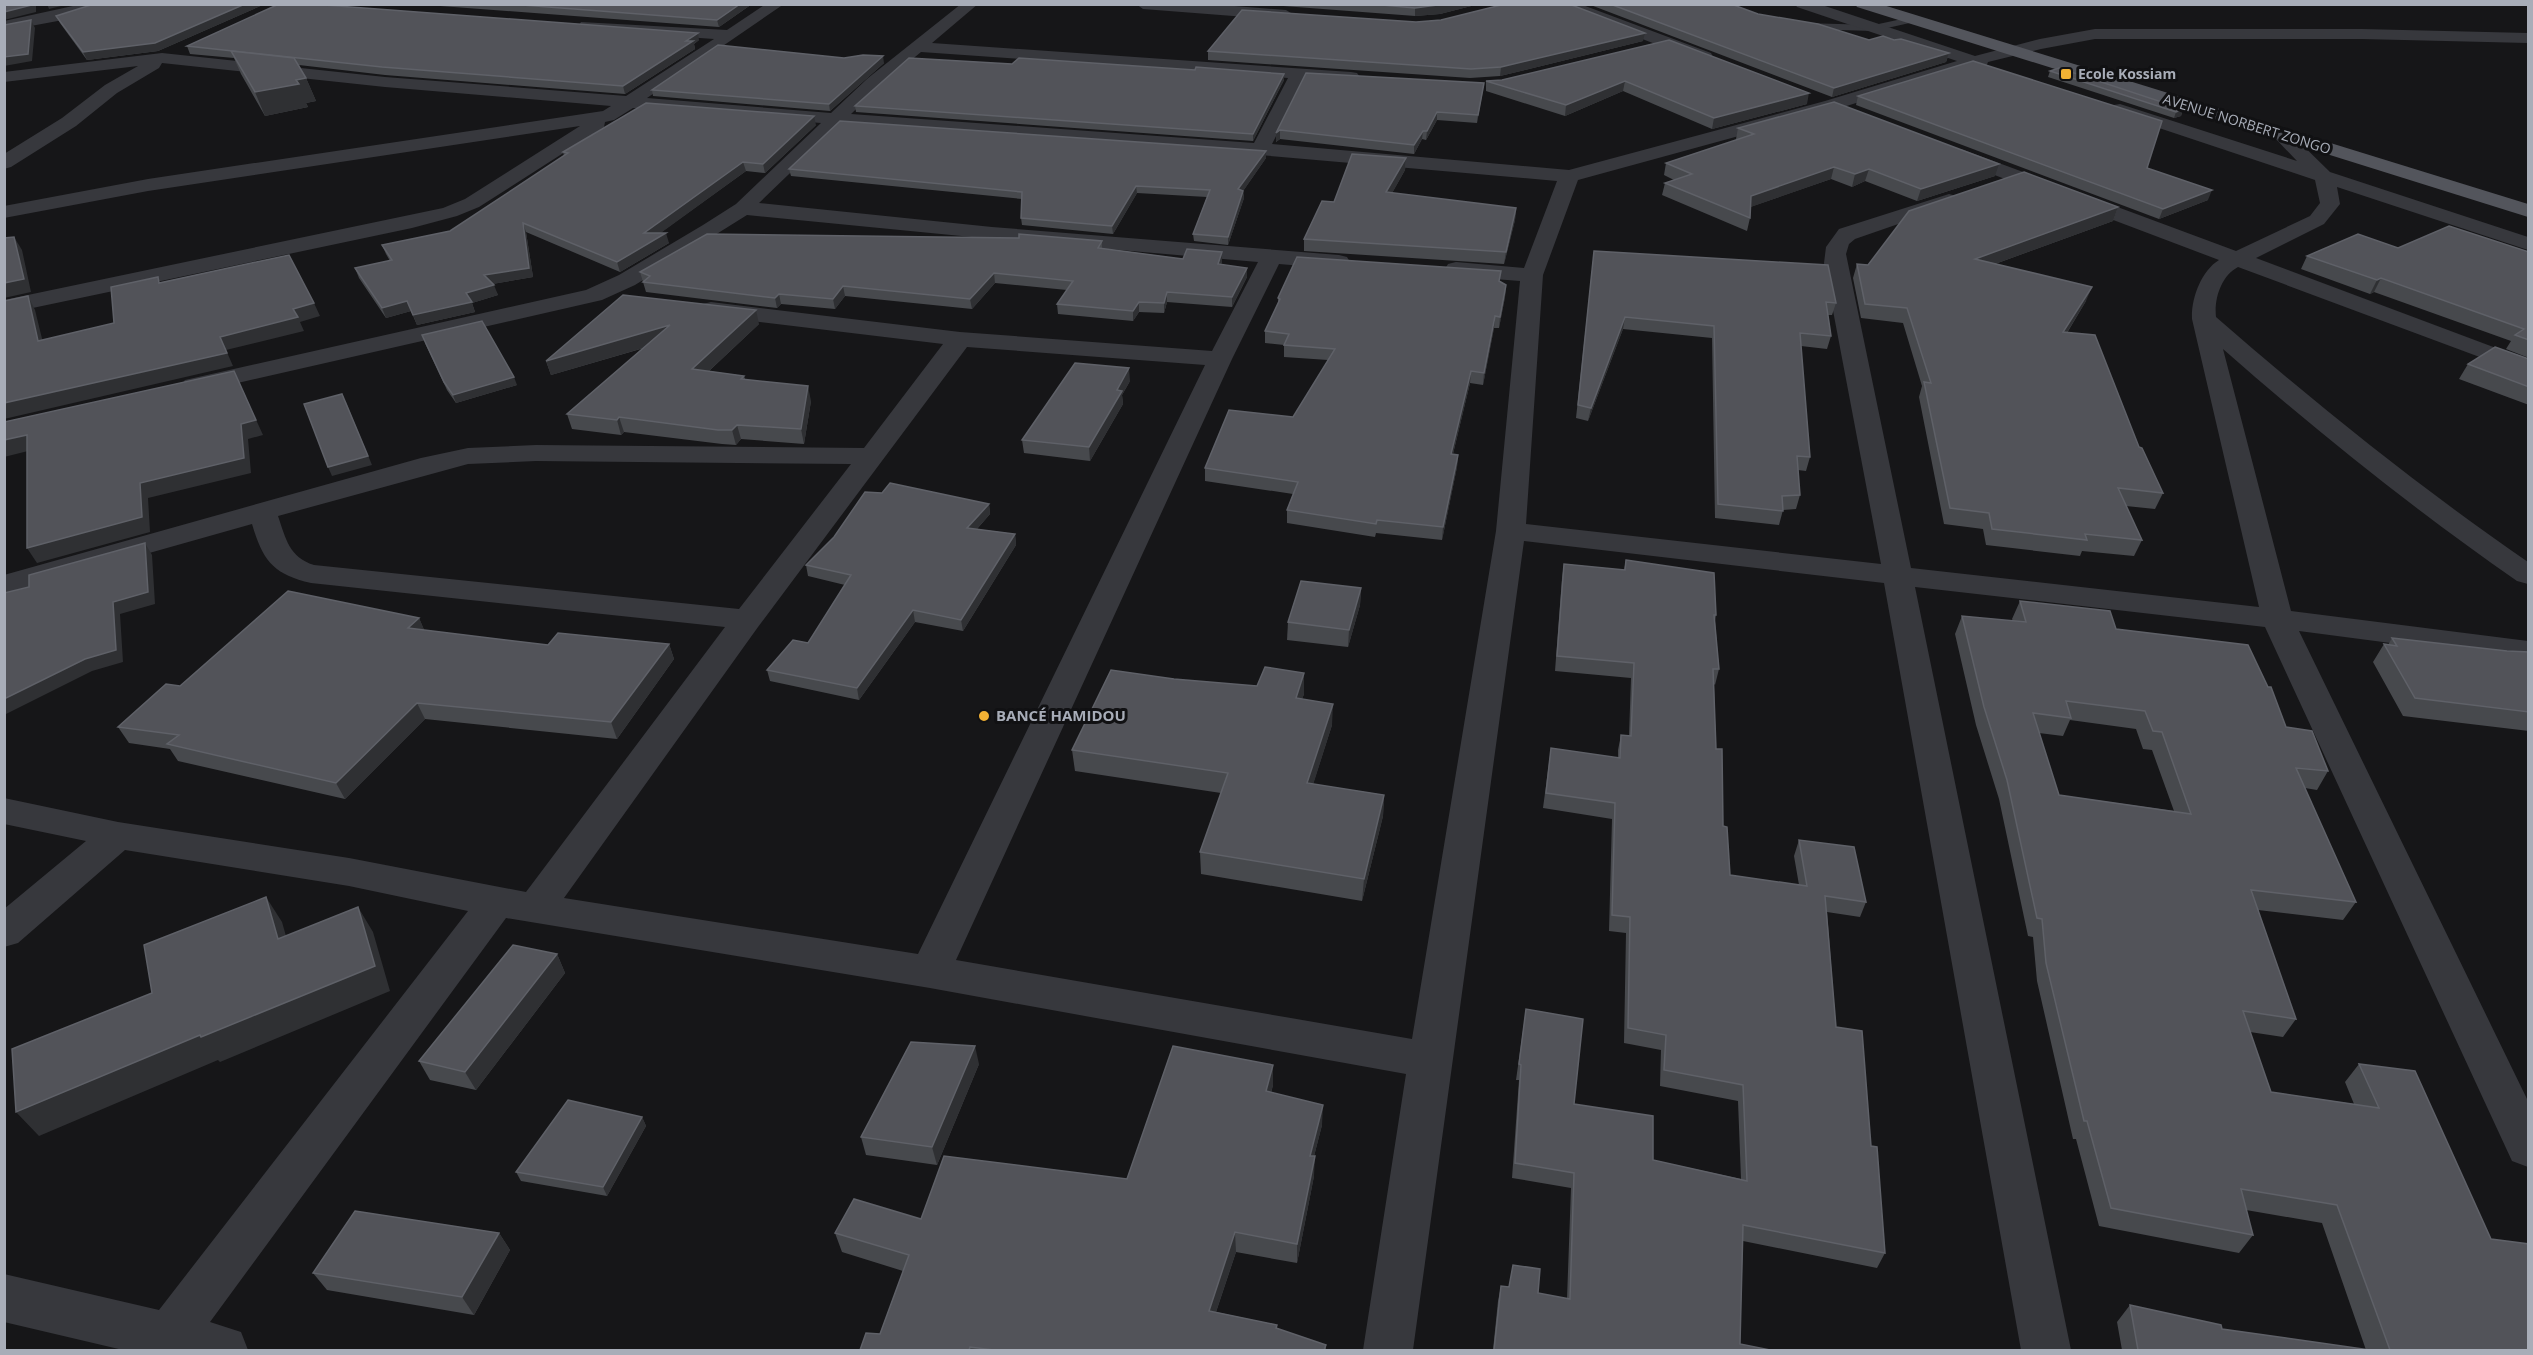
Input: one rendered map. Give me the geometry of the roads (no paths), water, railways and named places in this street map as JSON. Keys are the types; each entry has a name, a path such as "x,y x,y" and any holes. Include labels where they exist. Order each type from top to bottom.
{"main road":[{"name":"AVENUE NORBERT ZONGO","path":"1862,4 1909,12 2040,44 2529,195"},
{"name":"AVENUE NORBERT ZONGO","path":"1909,12 2015,51 2529,211"}],"street":[{"path":"4,26 63,15 100,4"},
{"path":"4,307 412,222 450,212 472,203 777,4"},
{"path":"177,389 594,295 636,275 711,230 742,208 874,82 971,4"},
{"path":"1143,4 1303,16"},
{"path":"1565,4 1723,64"},
{"path":"1802,4 2008,72"},
{"path":"565,23 730,35"},
{"path":"4,77 162,58 385,82 837,119 1260,149 1569,176 1830,105 1974,61 2040,44 2095,34 2134,32 2362,34 2529,38"},
{"path":"1644,49 1669,43"},
{"path":"4,163 69,122 111,89 162,58 193,45"},
{"path":"916,47 1370,79"},
{"path":"1260,149 1299,74"},
{"path":"1798,93 1864,118"},
{"path":"2099,102 2529,244"},
{"path":"4,212 148,185 608,116"},
{"path":"2282,135 2325,178 2330,204 2317,219 2223,266 2208,289 2203,304 2204,319 2277,619 2529,1147"},
{"path":"1941,148 2529,368"},
{"path":"1388,1350 1511,531 1532,275 1569,176"},
{"path":"2018,177 1847,234 1838,242 1834,251 2046,1350"},
{"path":"742,208 1271,258 1354,263"},
{"path":"930,972 1220,359 1271,258"},
{"path":"1430,267 1532,275"},
{"path":"594,295 642,301"},
{"path":"689,306 960,339 1220,359"},
{"path":"2204,319 2329,427 2481,543 2529,575"},
{"path":"169,1337 747,620 960,339"},
{"path":"4,585 430,464 485,455 536,453 873,456"},
{"path":"263,513 280,560 295,570 311,574 747,620"},
{"path":"1511,531 2277,619 2529,651"},
{"path":"4,811 118,835 349,872 516,905 930,972 1430,1060"},
{"path":"4,932 118,835"},
{"path":"4,1298 224,1350"}],"lane":[{"path":"1790,25 1874,28 1909,12"}],"place":[{"name":"Ecole Kossiam","path":"2066,74"},
{"name":"BANCÉ HAMIDOU","path":"984,716"}]}
